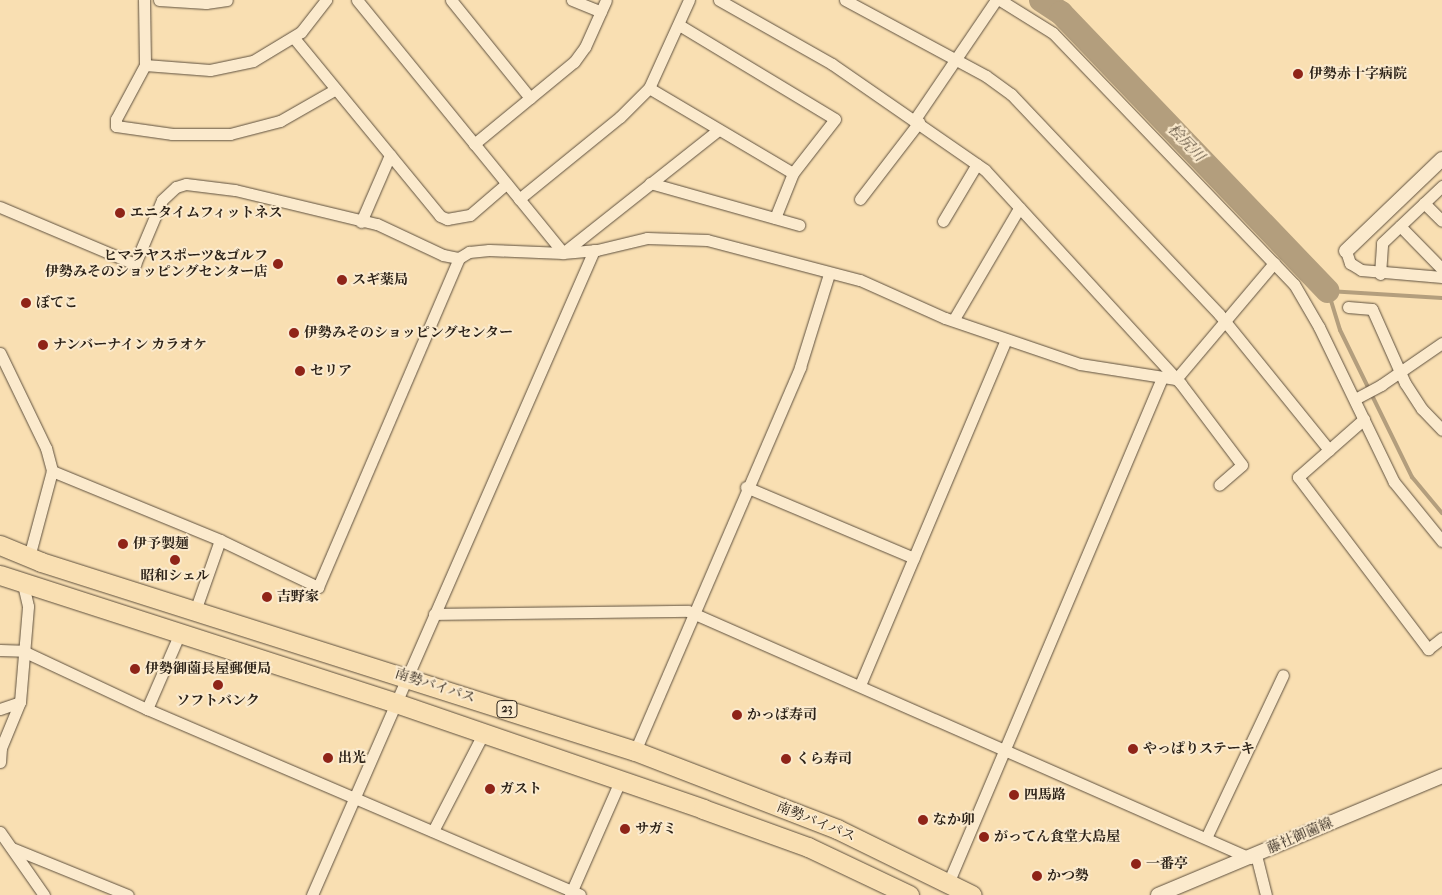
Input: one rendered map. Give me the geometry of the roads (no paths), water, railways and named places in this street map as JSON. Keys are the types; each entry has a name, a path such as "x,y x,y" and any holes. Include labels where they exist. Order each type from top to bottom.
{"highway":[{"name":"南勢バイパス","path":"0,545 29,558 195,612 410,677 635,751 837,829 949,881 972,895"},
{"name":"南勢バイパス","path":"0,575 179,635 396,702 484,732 808,847 909,895"}],"street":[{"path":"144,0 145,65 116,119 116,126 172,134 230,134 280,121 336,89"},
{"path":"160,0 206,3 227,0"},
{"path":"145,65 222,70 264,57 294,38 326,0"},
{"path":"357,0 563,253"},
{"path":"451,0 530,98"},
{"path":"572,0 601,12"},
{"path":"474,144 574,62 585,46 606,0"},
{"path":"519,199 620,117 649,88 689,0"},
{"path":"845,0 954,60 1010,94 1225,322 1330,450"},
{"path":"860,199 917,121 954,60 996,0"},
{"path":"1000,0 1053,33 1274,263 1300,293 1360,396 1364,419 1394,482 1442,541"},
{"path":"726,2 832,64 977,164 1176,379 1242,465 1219,484"},
{"path":"679,25 836,119 793,173 774,218"},
{"path":"294,38 435,210 447,219 470,215 506,184"},
{"path":"649,88 793,173"},
{"path":"563,253 718,130"},
{"path":"362,222 390,155"},
{"path":"1442,159 1346,251 1346,257 1355,268 1380,274 1442,277"},
{"path":"943,221 977,164"},
{"path":"650,183 799,225"},
{"path":"0,207 135,264 162,200 176,187 186,184 235,190 362,222 377,224 443,255 459,258"},
{"path":"1380,274 1382,243 1442,186"},
{"path":"1424,203 1442,221"},
{"path":"954,319 1019,208"},
{"path":"1400,226 1442,269"},
{"path":"52,471 220,540 318,587 459,258 469,252 489,250 563,253 594,250 647,238 707,240 829,274 860,280 923,310 954,319 1006,340 1080,364 1176,379"},
{"path":"312,895 396,702 410,677 434,614 594,250"},
{"path":"1176,379 1274,263"},
{"path":"635,751 746,487 800,367 829,274"},
{"path":"1348,307 1372,308 1400,370 1422,409 1441,425"},
{"path":"860,685 1006,340"},
{"path":"1360,396 1381,386 1400,370 1442,343"},
{"path":"0,354 46,448 52,471 29,558"},
{"path":"949,881 1162,378"},
{"path":"1364,419 1298,477 1428,649 1442,638"},
{"path":"746,487 914,558"},
{"path":"195,612 220,540"},
{"path":"0,762 1,748 20,702 28,606 23,584"},
{"path":"434,614 692,613 1206,838 1253,856 1266,895"},
{"path":"147,709 179,635"},
{"path":"0,650 23,651 147,709 355,797 574,894 620,781"},
{"path":"1206,838 1283,676"},
{"path":"0,709 20,702"},
{"path":"433,831 484,732"},
{"name":"藤社御薗線","path":"1158,895 1442,776"},
{"path":"0,832 44,895"},
{"path":"12,848 128,895"}],"waterway":[{"name":"桧尻川","path":"1041,0 1061,13 1328,291"},
{"path":"1442,298 1328,291 1340,330 1412,477 1442,513"}],"place":[{"name":"伊勢赤十字病院","path":"1298,74"},
{"name":"エニタイムフィットネス","path":"120,213"},
{"name":"ヒマラヤスポーツ&ゴルフ 伊勢みそのショッピングセンター店","path":"278,264"},
{"name":"スギ薬局","path":"342,280"},
{"name":"ぼてこ","path":"26,303"},
{"name":"伊勢みそのショッピングセンター","path":"294,333"},
{"name":"ナンバーナイン カラオケ","path":"43,345"},
{"name":"セリア","path":"300,371"},
{"name":"伊予製麺","path":"123,544"},
{"name":"昭和シェル","path":"175,560"},
{"name":"吉野家","path":"267,597"},
{"name":"伊勢御薗長屋郵便局","path":"135,669"},
{"name":"ソフトバンク","path":"218,685"},
{"name":"かっぱ寿司","path":"737,715"},
{"name":"やっぱりステーキ","path":"1133,749"},
{"name":"出光","path":"328,758"},
{"name":"くら寿司","path":"786,759"},
{"name":"ガスト","path":"490,789"},
{"name":"四馬路","path":"1014,795"},
{"name":"なか卯","path":"923,820"},
{"name":"サガミ","path":"625,829"},
{"name":"がってん食堂大島屋","path":"984,837"},
{"name":"一番亭","path":"1136,864"},
{"name":"かつ勢","path":"1037,876"}]}
